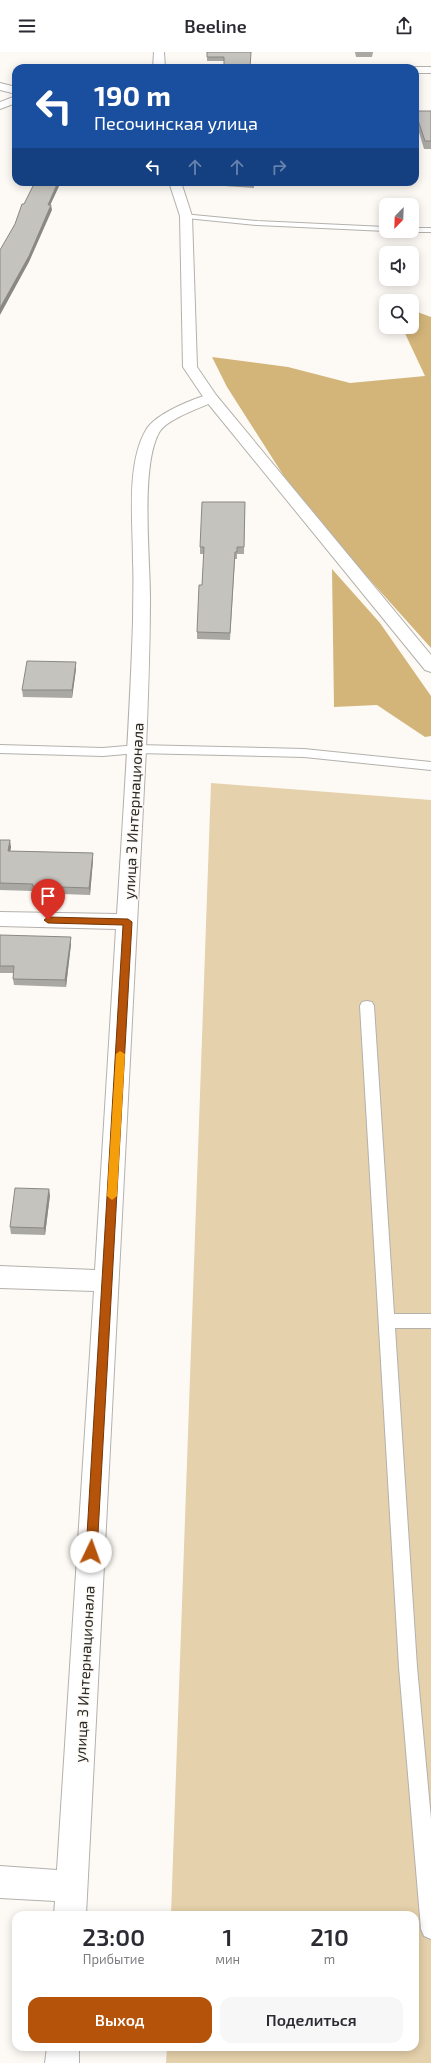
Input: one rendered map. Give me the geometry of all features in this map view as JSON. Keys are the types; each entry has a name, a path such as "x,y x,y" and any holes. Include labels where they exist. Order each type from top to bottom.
{"street":[{"path":"159,52 159,64"},
{"path":"419,70 431,70"},
{"path":"0,86 12,90"},
{"path":"0,106 12,101"},
{"path":"176,186 186,216 190,367 211,398 431,666"},
{"name":"улица 3 Интернационала","path":"71,1900 137,749 142,578 142,470 146,447 154,428 180,412 211,398"},
{"path":"0,919 128,922"},
{"path":"0,1277 107,1281"},
{"path":"0,1882 71,1900"},
{"path":"62,2063 63,2051"}],"lane":[{"path":"186,216 257,223 379,229"},
{"path":"419,230 431,230"},
{"path":"0,749 103,752 137,749 304,753 431,766"},
{"path":"367,1006 408,1667 431,1929"},
{"path":"387,1321 431,1321"}],"shaded area":[{"path":"419,313 431,317 431,648 301,503 227,387 212,357 288,367 350,383 425,376 405,334 419,334"},
{"path":"332,569 380,623 431,696 431,736 425,737 377,705 334,707"},
{"path":"211,783 431,800 431,2063 166,2063 167,2051 419,2051 419,1911 171,1911"}],"building":[{"path":"207,52 251,52 250,64 224,64 224,57 207,57"},
{"path":"419,111 431,111 431,141 425,141 419,123"},
{"path":"33,186 56,186 48,205 51,205 29,256 0,308 0,250 15,224 22,204 24,204"},
{"path":"202,502 245,502 244,547 237,547 237,552 235,552 230,633 197,632 199,585 202,585 204,547 200,547"},
{"path":"27,661 76,662 72,690 22,690"},
{"path":"0,840 10,840 8,851 93,853 89,888 32,886 33,884 0,883"},
{"path":"0,935 71,937 65,980 13,979 14,966 0,966"},
{"path":"15,1188 49,1189 44,1228 10,1227"}],"slow traffic":[{"path":"112,1196 120,1054"}],"route":[{"path":"48,920 128,922 91,1552"}]}
